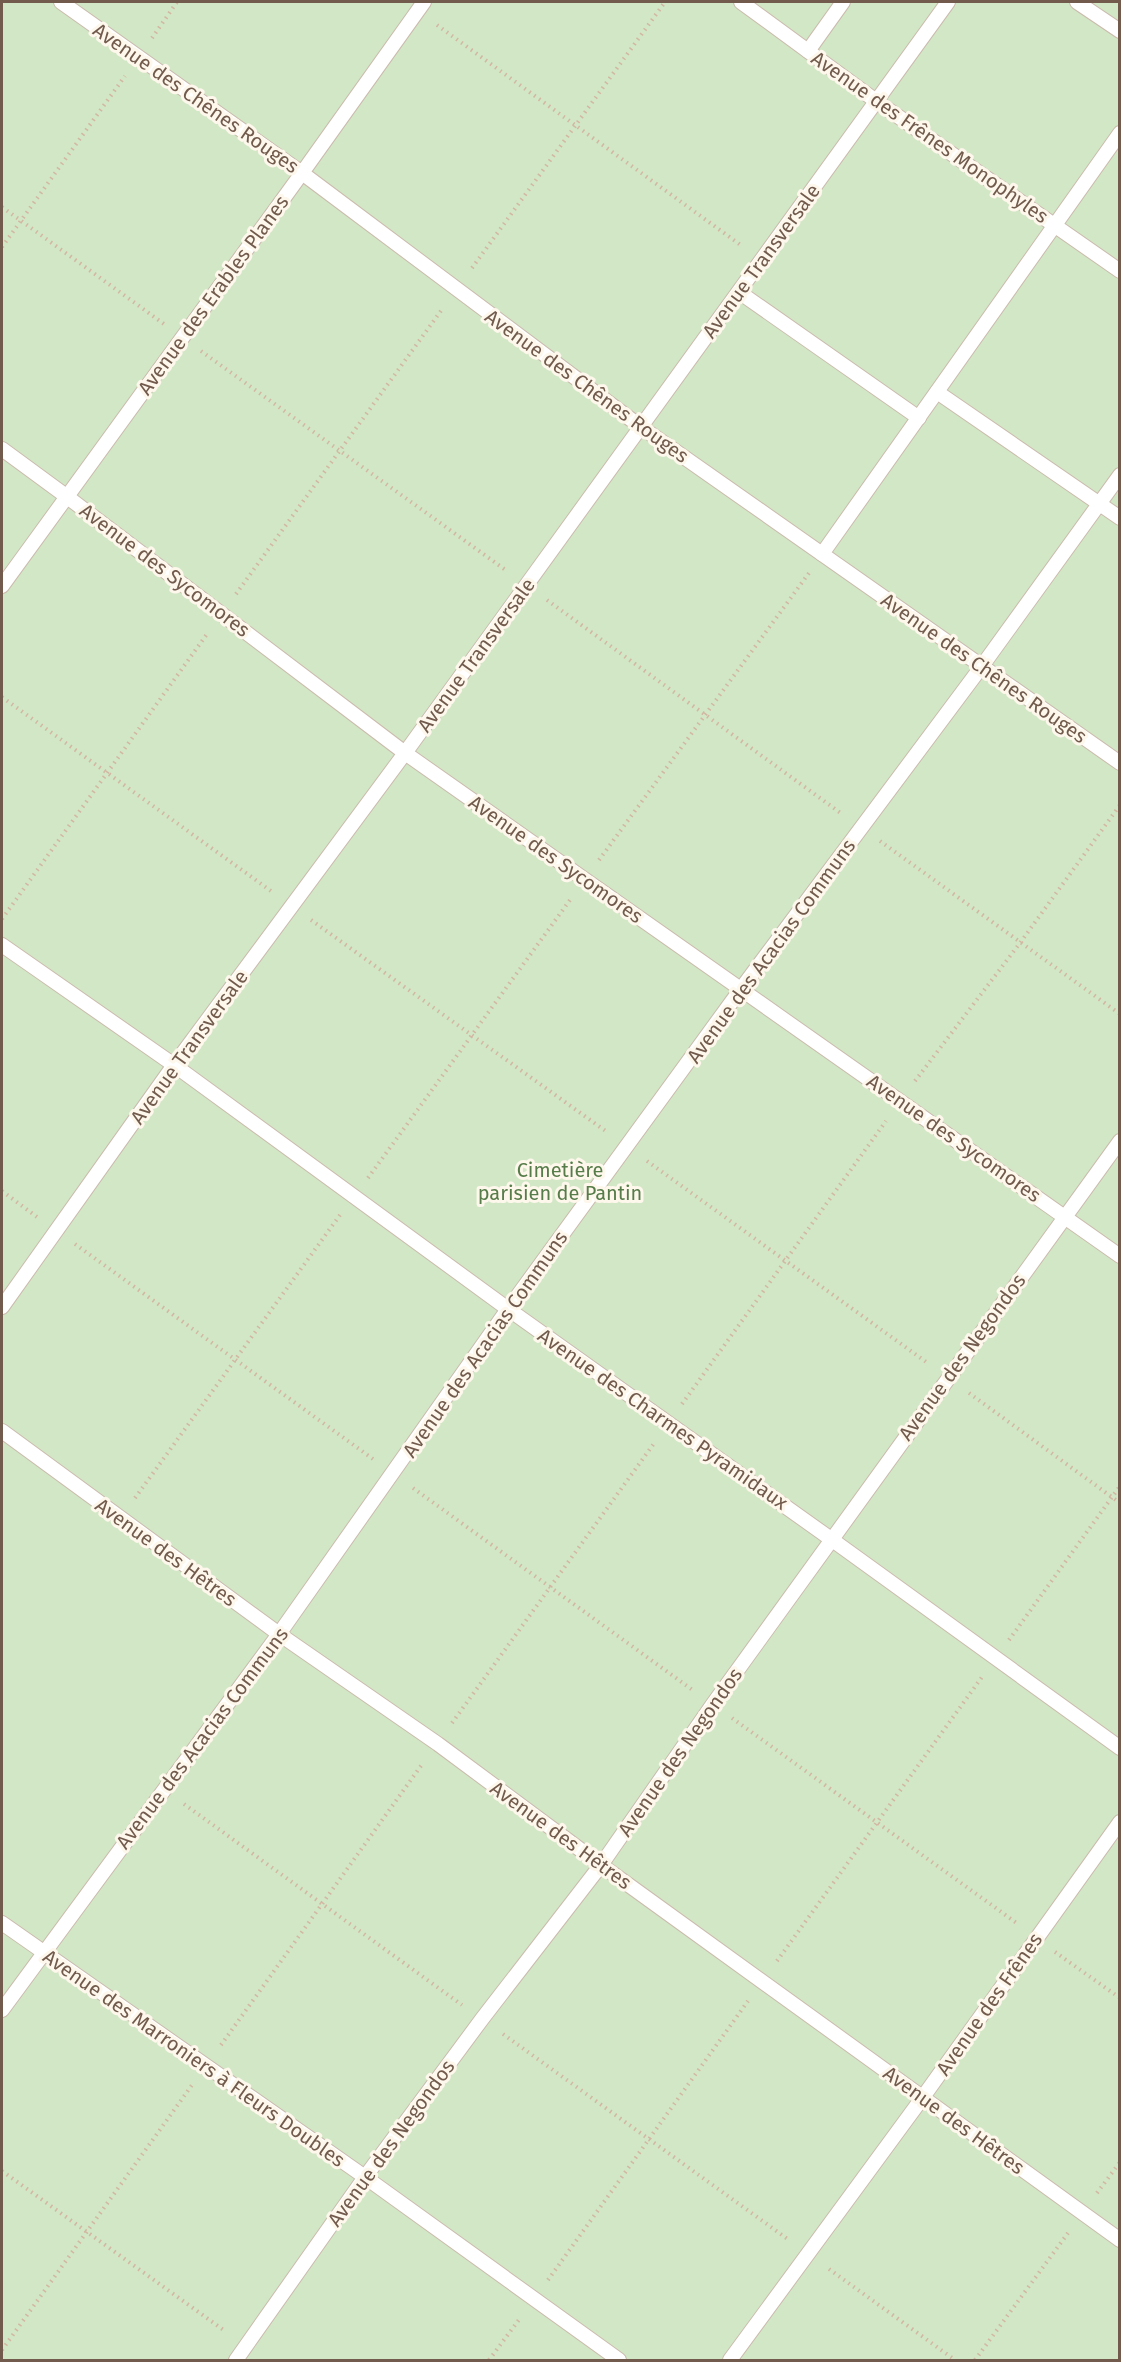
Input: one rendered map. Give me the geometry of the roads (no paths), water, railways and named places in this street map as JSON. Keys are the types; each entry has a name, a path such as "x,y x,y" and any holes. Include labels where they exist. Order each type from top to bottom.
{"lane":[{"name":"Avenue des Chênes Rouges","path":"61,2 302,173 641,428 1119,763"},
{"name":"Avenue des Frênes Monophyles","path":"741,2 876,101 1119,271"},
{"path":"808,51 843,2"},
{"name":"Avenue Transversale","path":"2,1307 174,1065 405,753 948,2"},
{"path":"1077,2 1119,31"},
{"name":"Avenue des Erables Planes","path":"2,586 302,173 420,6"},
{"path":"822,555 1119,133"},
{"path":"739,292 919,418"},
{"path":"937,393 1119,518"},
{"name":"Avenue des Sycomores","path":"2,449 405,753 901,1100 1119,1256"},
{"name":"Avenue des Acacias Communs","path":"2,2010 279,1634 508,1309 741,989 982,666 1119,475"},
{"name":"Avenue des Charmes Pyramidaux","path":"2,945 174,1065 508,1309 1119,1748"},
{"name":"Avenue des Negondos","path":"236,2361 365,2177 482,2019 601,1865 712,1704 1119,1141"},
{"name":"Avenue des Hêtres","path":"2,1431 279,1634 438,1744 601,1865 1119,2240"},
{"name":"Avenue des Frênes","path":"730,2361 923,2097 1119,1822"},
{"name":"Avenue des Marroniers à Fleurs Doubles","path":"2,1923 365,2177 619,2361"}],"park label":[{"name":"Cimetière parisien de Pantin","path":"560,1182"}]}
